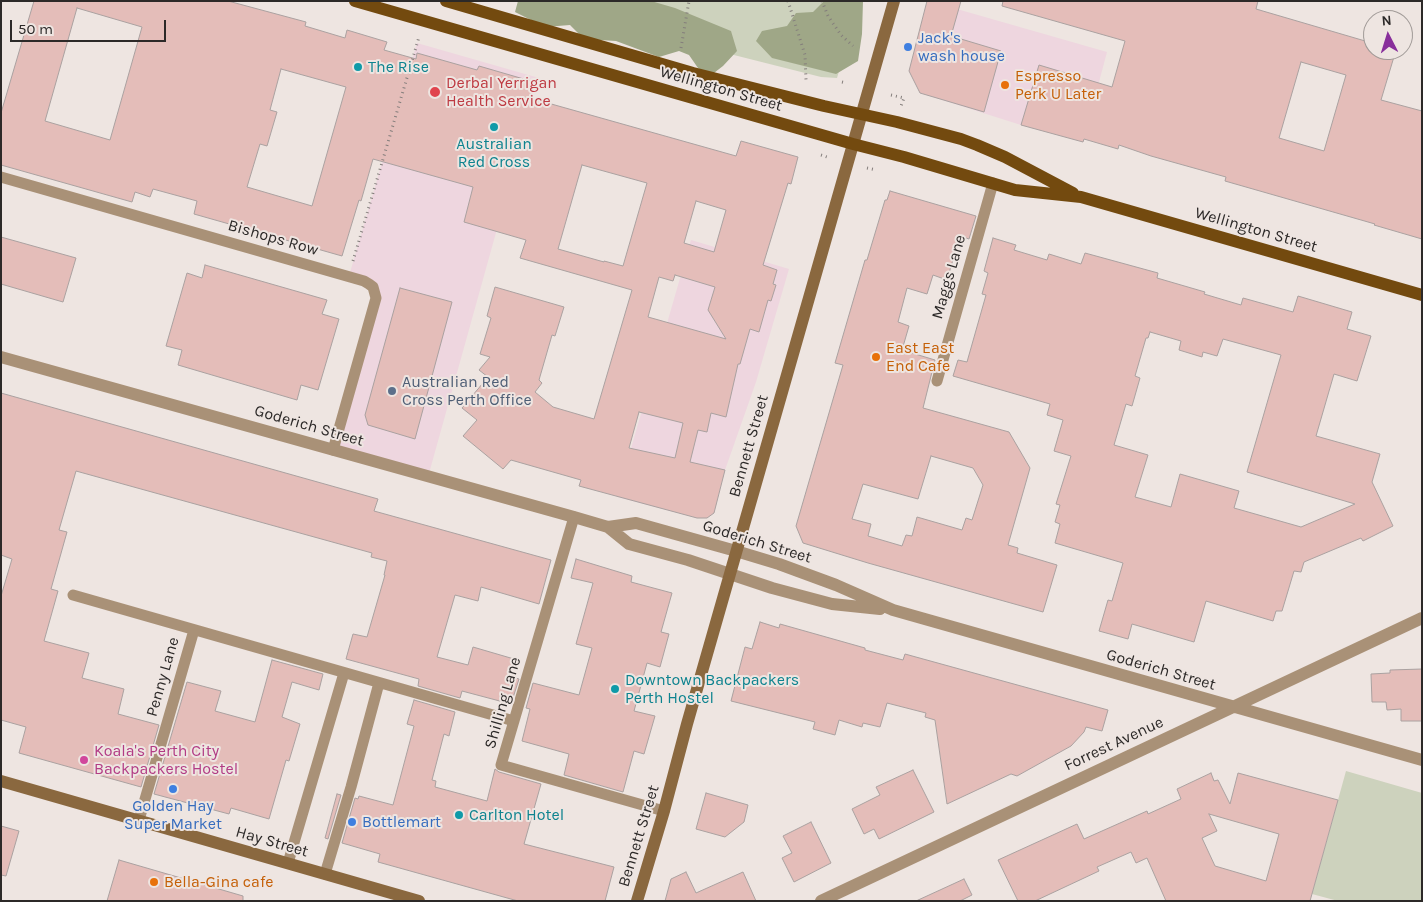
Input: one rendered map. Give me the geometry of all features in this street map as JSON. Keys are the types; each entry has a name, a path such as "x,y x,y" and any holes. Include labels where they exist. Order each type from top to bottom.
{"main road":[{"name":"Wellington Street","path":"354,1 1015,190 1081,197 1422,295"},
{"name":"Wellington Street","path":"446,1 693,73 897,122 978,145 1081,197"},
{"name":"Bennett Street","path":"637,901 894,1"},
{"name":"Hay Street","path":"1,781 419,901"}],"street":[{"name":"Goderich Street","path":"1,357 608,527 636,524 736,551 779,564 836,585 893,610 1422,760"},
{"name":"Goderich Street","path":"608,527 629,544 688,560 772,588 832,604 893,610"},
{"name":"Forrest Avenue","path":"821,901 1422,618"}],"lane":[{"name":"Bishops Row","path":"1,177 349,276 369,284 373,288 376,298 333,450"},
{"name":"Maggs Lane","path":"937,381 993,183"},
{"name":"Shilling Lane","path":"574,517 501,765 664,811"},
{"path":"73,595 514,721"},
{"name":"Penny Lane","path":"139,820 194,630"},
{"path":"288,863 344,673"},
{"path":"325,874 378,683"}],"path":[{"path":"681,48 689,1"},
{"path":"788,1 805,55 806,80"},
{"path":"822,1 828,16 840,35 853,46"},
{"path":"349,276 420,36"},
{"path":"892,95 904,98 900,109"},
{"path":"821,155 827,157"},
{"path":"867,168 876,170"}],"shaded area":[{"path":"929,1 1107,52 1083,142 1021,125 920,93 909,71"},
{"path":"417,43 539,78 428,477 333,450 375,293 349,276"},
{"path":"691,240 789,269 756,382 725,470 714,513 707,518 697,518 617,497"}],"green space":[{"path":"518,1 651,1 675,8 731,31 737,51 710,76 698,68 689,55 679,51 659,57 616,41 584,39 570,25 545,27 515,12"},
{"path":"520,1 860,1 837,78 821,77"},
{"path":"824,1 863,1 862,34 858,61 836,74 772,58 756,41 762,31 787,26 796,13 813,12"},
{"path":"1346,771 1422,793 1422,901 1338,901 1312,894"}],"building":[{"path":"34,1 228,1 306,22 305,26 345,38 347,30 387,42 384,50 416,59 417,53 477,70 479,66 534,82 530,98 736,156 741,141 798,157 791,184 788,183 763,265 777,270 773,284 776,285 771,301 768,300 759,332 750,329 740,364 738,364 726,417 711,413 707,432 698,430 690,462 725,470 714,513 707,518 697,518 579,486 581,480 511,460 503,469 463,436 477,420 462,408 488,377 479,370 490,357 480,354 491,318 487,316 495,287 564,307 555,336 552,335 539,380 542,383 535,392 553,407 594,419 632,290 520,258 526,240 464,222 473,187 373,159 342,256 194,214 197,201 153,189 150,197 135,192 132,202 1,165 1,113","holes":["77,8 142,27 110,140 45,121","281,69 346,87 312,206 247,187 260,144 267,146 277,112 270,110","582,165 647,183 623,266 558,249","696,201 726,210 714,252 684,243","675,275 715,287 708,310 726,339 648,317 659,277 673,281","639,412 683,423 675,458 629,448"]},
{"path":"927,1 961,1 951,36 1001,51 984,112 920,93 909,71"},
{"path":"1003,1 1258,1 1256,9 1363,40 1363,60 1393,60 1381,100 1422,111 1422,239 1225,181 1226,177 1119,145 1118,149 1084,139 1083,142 1021,125 1039,65 1112,87 1125,41 1002,6","holes":["1301,62 1346,75 1324,151 1279,138"]},
{"path":"890,191 976,216 969,239 960,236 947,280 933,275 927,294 907,288 898,322 909,326 902,350 935,360 923,408 1009,432 1030,468 1008,545 1018,548 1017,553 1057,565 1043,612 803,543 796,526 843,365 835,363 865,260 867,260 885,200 887,200","holes":["931,456 973,468 983,485 972,520 966,518 962,530 917,517 912,536 906,535 902,546 868,536 871,524 852,519 863,484 918,499"]},
{"path":"1,237 76,258 63,302 1,284"},
{"path":"993,238 1016,245 1014,250 1047,260 1049,254 1081,264 1085,253 1158,273 1157,278 1241,305 1243,298 1293,312 1298,296 1352,312 1347,329 1371,336 1357,381 1334,374 1316,436 1380,454 1372,482 1393,526 1363,541 1361,538 1304,562 1301,572 1294,571 1282,611 1276,611 1273,621 1206,601 1194,642 1132,624 1128,639 1099,631 1108,600 1112,601 1123,563 1055,543 1060,524 1055,522 1060,505 1056,504 1071,456 1054,451 1063,420 1047,415 1050,404 953,376 958,360 967,362 986,295 982,294 988,273 984,271","holes":["1150,332 1181,341 1179,350 1202,357 1203,352 1217,356 1223,339 1281,355 1247,472 1355,504 1301,527 1234,508 1239,491 1180,474 1171,507 1135,497 1148,455 1114,445 1126,404 1132,406 1140,378 1135,376 1146,338 1148,338"]},
{"path":"205,265 327,300 322,314 339,319 318,390 301,385 297,400 178,365 182,350 166,346 187,273 202,278"},
{"path":"400,288 452,302 415,439 368,425 365,415"},
{"path":"1,393 378,499 374,511 551,560 539,604 481,587 478,601 455,595 437,657 468,665 473,647 514,659 509,676 519,679 511,704 462,691 460,698 418,686 419,679 346,659 353,634 367,637 385,575 387,561 371,557 372,553 76,471 59,530 67,532 51,589 58,591 44,641 89,653 82,678 124,689 118,714 159,725 141,787 19,753 26,727 1,720 1,596 12,559 1,555"},
{"path":"576,559 632,576 631,582 672,593 661,632 669,634 660,667 647,663 634,711 655,716 644,754 634,751 623,792 564,775 569,754 522,741 530,709 526,708 533,683 579,695 592,648 576,644 593,583 571,578"},
{"path":"760,622 779,628 780,624 903,660 905,654 1108,710 1102,731 1086,727 1084,732 1071,746 1017,776 1011,774 947,804 935,720 925,717 926,713 887,703 880,727 863,723 862,727 839,720 835,735 813,729 815,722 731,701 745,647 752,649"},
{"path":"272,660 323,674 319,690 292,682 282,717 300,724 289,761 286,760 269,819 231,808 229,814 154,794 187,682 221,691 215,711 255,722"},
{"path":"1422,669 1422,721 1401,721 1401,709 1387,710 1386,702 1372,702 1371,674 1390,673 1390,670"},
{"path":"414,700 455,712 449,736 444,734 432,780 436,781 435,787 487,801 495,769 499,772 541,784 524,844 614,867 605,901 518,901 378,862 380,854 342,843 355,798 358,799 359,796 393,805 414,726 407,724"},
{"path":"913,770 934,812 879,839 874,829 864,834 852,809 880,795 876,787"},
{"path":"1211,773 1214,781 1218,780 1230,804 1238,773 1338,800 1310,901 1166,901 1147,858 1136,863 1131,852 1097,867 1099,871 1035,901 1018,901 998,860 1077,824 1084,839 1147,811 1148,814 1181,799 1177,789","holes":["1209,814 1279,834 1266,881 1215,866 1202,838 1217,831"]},
{"path":"706,793 748,805 744,822 725,837 696,829"},
{"path":"337,794 341,795 328,839 325,838"},
{"path":"811,822 831,863 794,882 782,858 792,853 783,836"},
{"path":"1,826 19,831 6,876 1,875"},
{"path":"119,860 243,896 243,901 107,901"},
{"path":"686,872 696,893 743,872 756,901 665,901 671,879"},
{"path":"964,879 972,895 960,901 916,901"}],"place":[{"name":"Jack's wash house","path":"908,47"},
{"name":"The Rise","path":"358,67"},
{"name":"Espresso Perk U Later","path":"1005,85"},
{"name":"Derbal Yerrigan Health Service","path":"435,92"},
{"name":"Australian Red Cross","path":"494,127"},
{"name":"East East End Cafe","path":"876,357"},
{"name":"Australian Red Cross Perth Office","path":"392,391"},
{"name":"Downtown Backpackers Perth Hostel","path":"615,689"},
{"name":"Koala's Perth City Backpackers Hostel","path":"84,760"},
{"name":"Golden Hay Super Market","path":"173,789"},
{"name":"Carlton Hotel","path":"459,815"},
{"name":"Bottlemart","path":"352,822"},
{"name":"Bella-Gina cafe","path":"154,882"}]}
